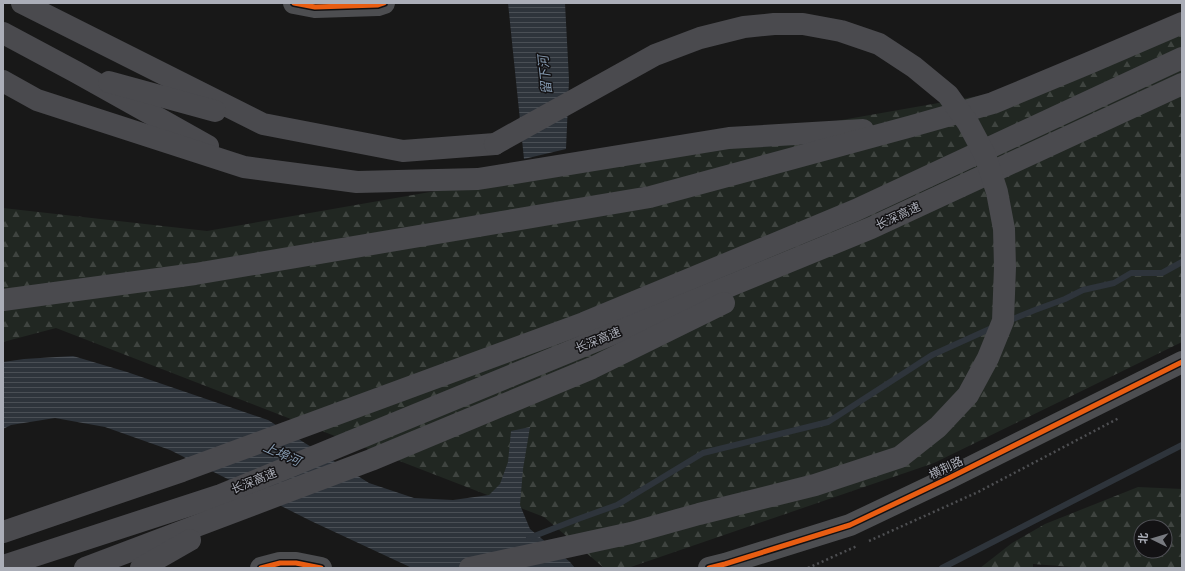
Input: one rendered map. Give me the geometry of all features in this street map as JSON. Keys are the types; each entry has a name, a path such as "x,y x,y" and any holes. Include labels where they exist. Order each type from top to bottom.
{"highway":[{"path":"22,3 263,124"},
{"path":"3,300 195,274 650,197 912,126 993,102 1089,64 1182,23"},
{"path":"76,72 263,124 403,151 495,144 655,55 700,38 744,27 774,24 803,24 841,31 879,44 914,66 948,95 971,130 985,155 997,192 1004,229 1003,321 988,358 968,394 938,427 900,457 815,485 699,514 631,533 470,568"},
{"path":"3,34 76,72 248,168"},
{"name":"长深高速","path":"3,532 182,471 584,323 856,210 1182,58"},
{"path":"3,81 36,100 248,168 357,182 478,179 729,138 912,126"},
{"name":"长深高速","path":"3,566 221,495 352,442 871,228 1182,84"},
{"path":"85,568 371,460 592,368 871,228"},
{"path":"141,568 246,507"}],"street":[{"path":"294,3 315,7 378,5 384,3"},
{"name":"横荆路","path":"709,568 850,525 949,478 1182,362"},
{"path":"261,568 280,563 296,562 321,568"}],"path":[{"path":"866,542 978,492 1123,416"},
{"path":"808,568 859,546"}],"green space":[{"path":"1182,23 1182,342 934,463 628,568 604,568 544,517 56,328 3,342 3,208 207,231 1030,87"},
{"path":"1138,487 1182,489 1182,568 1086,568 1033,564 1033,568 980,568 1012,543 1045,524"}],"water":[{"name":"留下河","path":"508,3 565,3 569,80 566,149 524,159"},
{"name":"上埠河","path":"73,356 127,372 268,420 369,483 414,498 453,500 489,495 500,484 508,462 511,431 530,427 523,469 520,505 530,529 570,562 575,568 412,568 311,521 170,450 105,427 55,418 11,425 3,429 3,362"}],"waterway":[{"path":"1008,321 1065,299 1083,290 1114,283 1131,273 1162,273 1182,262"},
{"path":"529,538 617,505 703,453 828,422 932,355 994,327"},
{"path":"942,568 1182,445"}],"cycle path":[{"path":"294,3 315,7 378,5 384,3"},
{"path":"709,568 850,525 949,478 1182,362"},
{"path":"261,568 280,563 296,563 321,568"}]}
